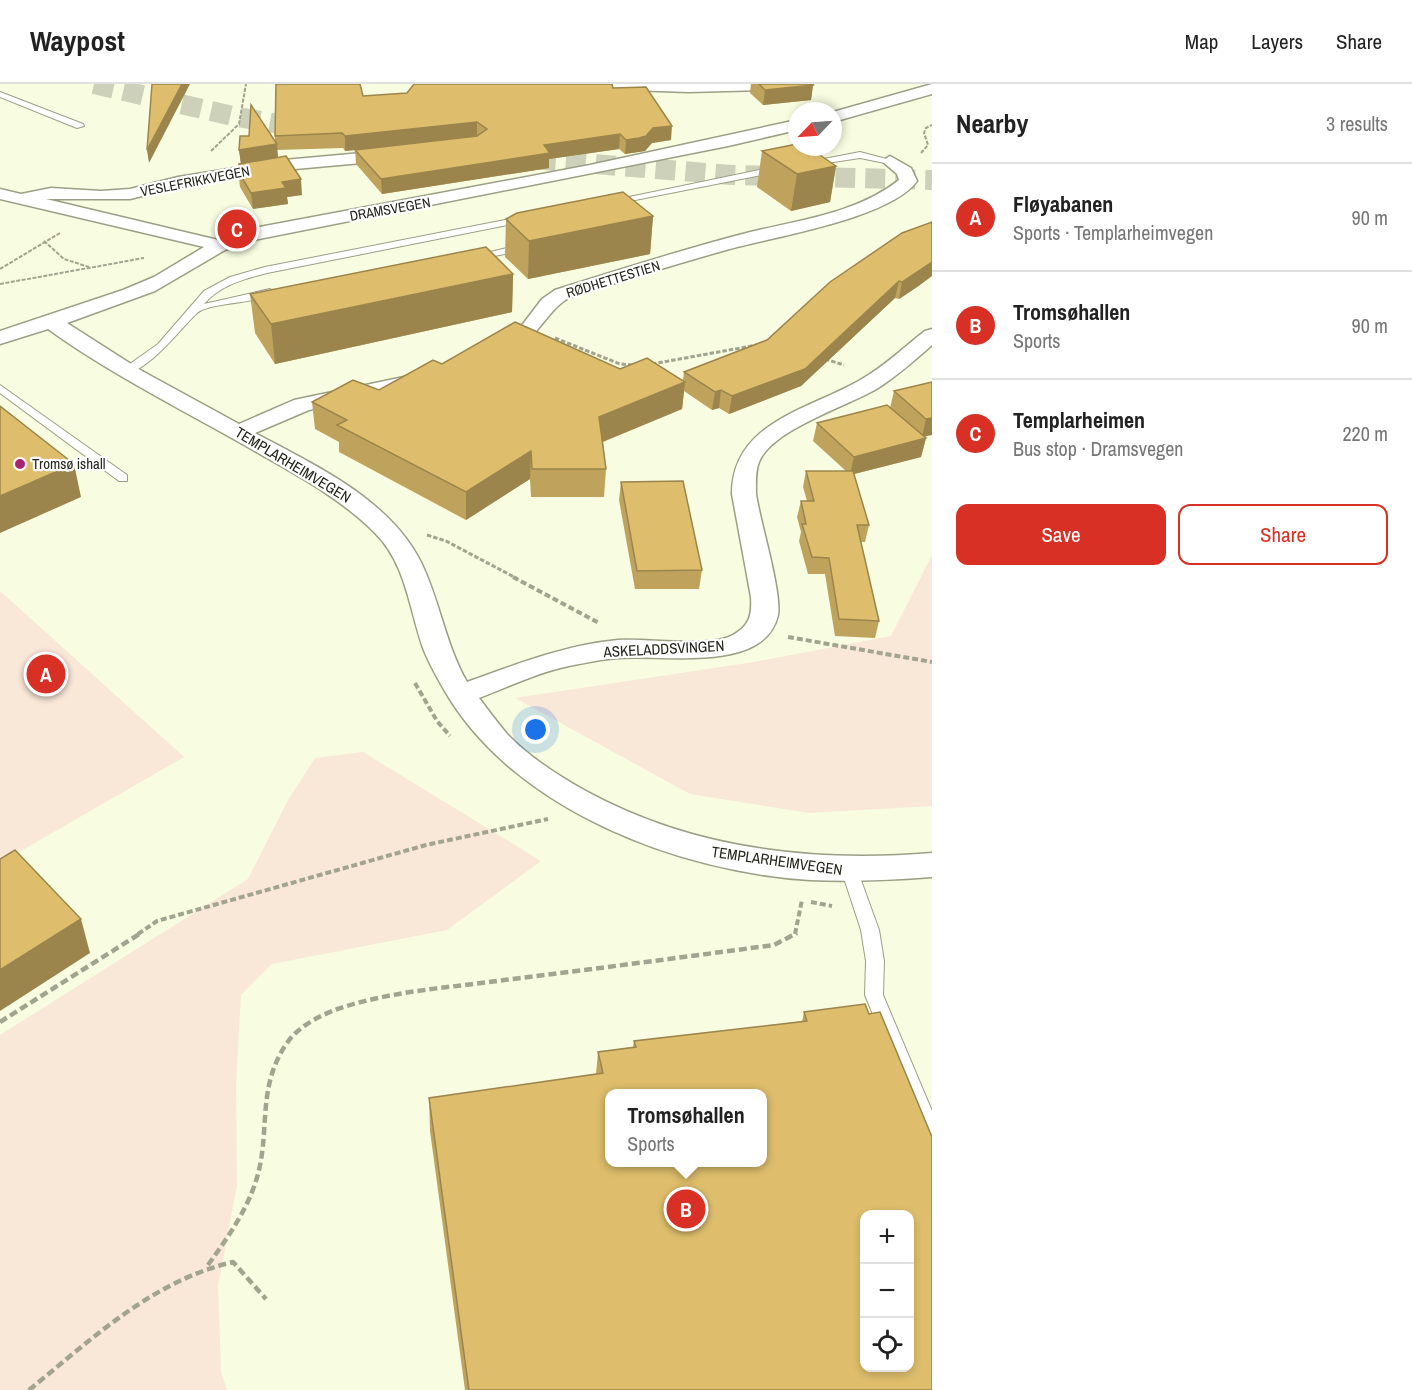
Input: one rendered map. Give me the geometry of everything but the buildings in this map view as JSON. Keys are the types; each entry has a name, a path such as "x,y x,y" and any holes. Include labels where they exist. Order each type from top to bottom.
{"street":[{"path":"599,84 708,87 805,84"},
{"path":"842,114 932,89"},
{"path":"900,98 932,105"},
{"name":"DRAMSVEGEN","path":"0,338 148,287 174,274 218,245 244,236 543,181 788,127"},
{"name":"VESLEFRIKKVEGEN","path":"20,199 51,193 101,196 130,194 178,182 285,165 411,153"},
{"name":"RØDHETTESTIEN","path":"478,359 509,343 530,328 546,303 562,294 880,200 908,181 905,172 890,161"},
{"name":"VESLEFRIKKVEGEN","path":"0,194 218,245"},
{"name":"TEMPLARHEIMVEGEN","path":"50,321 87,348 126,372 238,432 361,507 398,543 420,588 438,650 460,694 476,718 512,755 558,789 597,810 686,846 733,858 850,872 932,865"},
{"path":"758,630 765,614 765,599 744,478 751,454 768,437 879,377 932,335"},
{"path":"238,432 302,405 443,374"},
{"name":"ASKELADDSVINGEN","path":"460,694 562,658 609,650 728,646 748,639 758,630"}],"lane":[{"path":"0,94 80,126"},
{"path":"795,165 860,155 890,161"},
{"path":"601,204 784,168"},
{"path":"126,372 162,346 208,293 234,279 265,270 534,217"},
{"path":"462,259 507,251"},
{"path":"194,309 280,291"},
{"path":"0,388 123,478"},
{"path":"850,872 870,930 875,961 874,995 932,1134"}],"path":[{"path":"178,182 239,124 246,84"},
{"path":"0,269 44,241 63,232"},
{"path":"44,241 55,255 68,262 96,267"},
{"path":"0,284 153,256"},
{"path":"530,328 620,364 636,366"},
{"path":"646,365 758,345"},
{"path":"823,359 879,377"},
{"path":"398,543 427,535 446,541 530,584 644,648"},
{"path":"758,630 842,649 932,662"},
{"path":"412,675 420,696 452,738"},
{"path":"0,1022 109,955 157,921 426,845 549,819 539,813"},
{"path":"208,1265 244,1211 261,1161 263,1112 269,1079 280,1049 301,1025 322,1014 385,996 774,945 797,933 802,900"},
{"path":"29,1390 141,1302 208,1265 233,1262 266,1299"}],"shaded area":[{"path":"932,555 932,806 809,813 690,794 515,698 754,662 891,636"},
{"path":"0,591 184,757 0,863"},
{"path":"363,752 541,861 447,930 272,964 241,995 236,1085 237,1185 218,1285 221,1372 227,1390 0,1390 0,1035 248,879 288,800 315,758"}],"tunnel":[{"path":"94,84 233,116 318,131"},
{"path":"506,157 732,175 932,180"}],"place":[{"name":"Templarheimen","path":"237,229"},
{"name":"Tromsø ishall","path":"20,464"},
{"name":"Fløyabanen","path":"46,674"},
{"name":"Tromsøhallen","path":"686,1209"}]}
